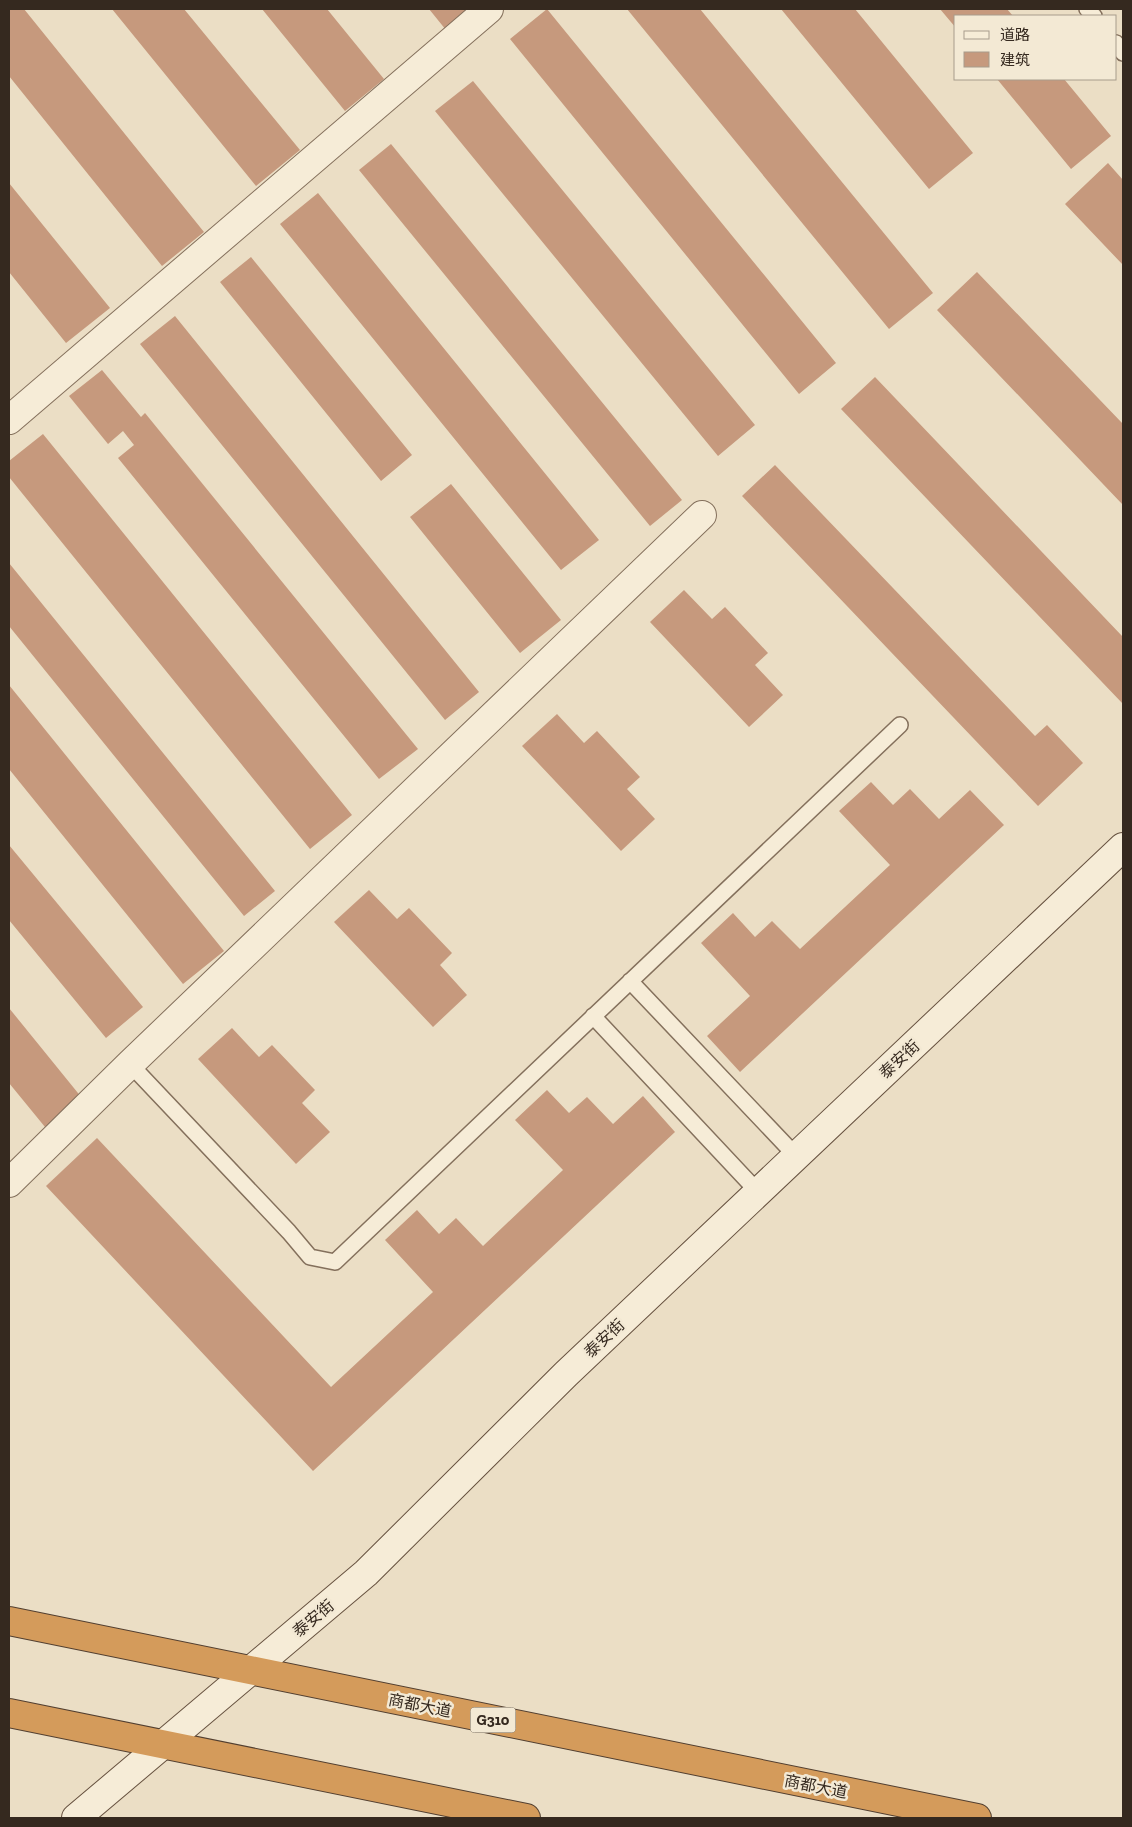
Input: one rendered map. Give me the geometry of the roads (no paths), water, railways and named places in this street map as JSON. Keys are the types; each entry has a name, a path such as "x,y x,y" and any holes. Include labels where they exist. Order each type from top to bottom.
{"highway":[{"name":"商都大道","path":"9,1622 977,1818"},
{"path":"9,1713 526,1818"}],"street":[{"path":"9,420 489,9"},
{"path":"9,1184 130,1064 702,515"},
{"name":"泰安街","path":"76,1818 366,1573 566,1374 1123,846"}],"lane":[{"path":"130,1064 289,1232 310,1257 334,1262 900,725"},
{"path":"630,981 796,1156"},
{"path":"593,1016 758,1192"}]}
